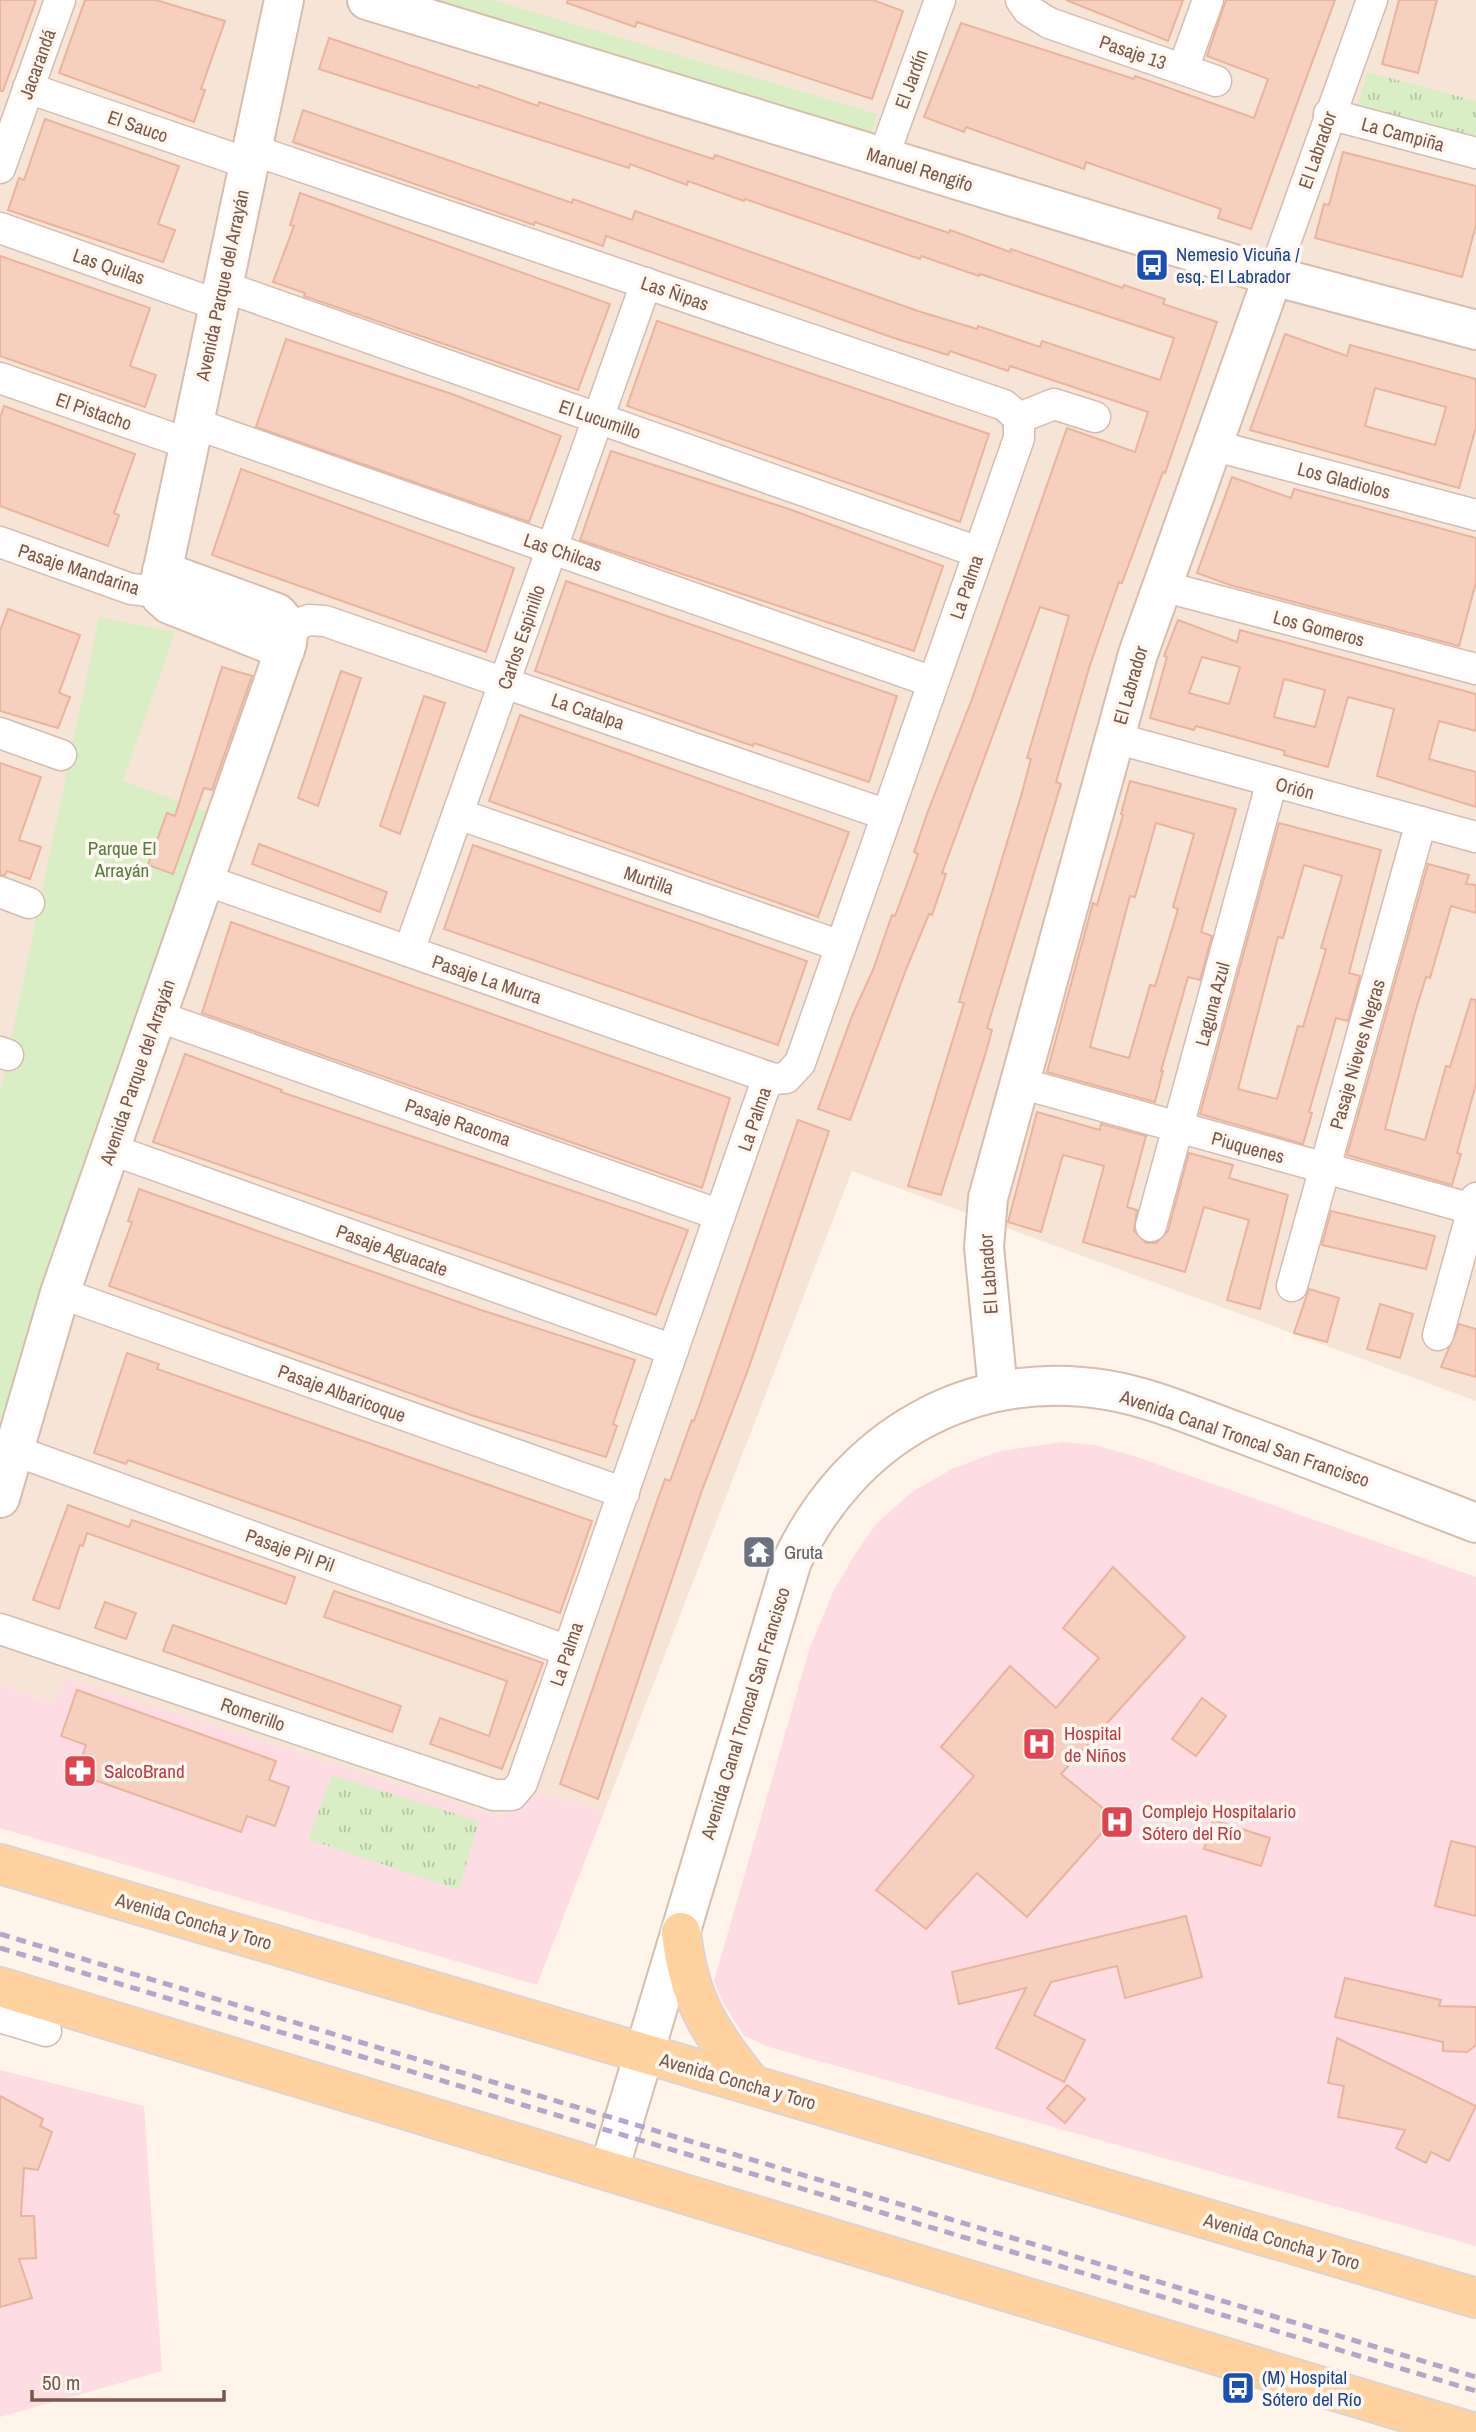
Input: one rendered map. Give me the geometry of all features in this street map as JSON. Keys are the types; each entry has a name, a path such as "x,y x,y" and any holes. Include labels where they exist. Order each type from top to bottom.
{"main road":[{"name":"Avenida Concha y Toro","path":"0,1864 1476,2298"},
{"path":"681,1932 689,1983 698,2008 723,2050 752,2085"},
{"path":"0,1987 1471,2432"},
{"path":"46,2031 135,2029"}],"street":[{"name":"Jacarandá","path":"0,168 60,0"},
{"name":"Avenida Parque del Arrayán","path":"161,582 248,156 284,0"},
{"name":"Manuel Rengifo","path":"367,0 1273,276 1476,330"},
{"name":"El Jardín","path":"883,158 940,0"},
{"path":"1021,0 1028,10 1053,11"},
{"path":"1183,69 1209,0"},
{"name":"El Labrador","path":"998,1391 984,1224 1020,1083 1138,654 1372,0"},
{"name":"Pasaje 13","path":"1053,11 1216,81"},
{"name":"El Sauco","path":"28,88 248,156"},
{"name":"La Campiña","path":"1329,114 1476,153"},
{"name":"Las Ñipas","path":"248,156 646,283 1004,405 1019,418"},
{"name":"Las Quilas","path":"0,228 220,295"},
{"name":"Carlos Espinillo","path":"409,951 646,283"},
{"name":"El Lucumillo","path":"220,295 598,418 978,552"},
{"name":"El Pistacho","path":"0,378 191,433"},
{"path":"1019,418 1054,404 1095,417"},
{"name":"La Palma","path":"507,1797 522,1783 624,1493 673,1350 712,1212 768,1077 786,1078 797,1069 1018,438 1019,418"},
{"name":"Las Chilcas","path":"191,433 552,548 933,682"},
{"name":"Los Gladiolos","path":"1212,445 1476,515"},
{"name":"Pasaje Mandarina","path":"0,542 131,589 161,582"},
{"path":"161,582 169,604 287,639"},
{"name":"Los Gomeros","path":"1162,586 1476,670"},
{"name":"La Catalpa","path":"287,639 309,620 326,621 887,815"},
{"name":"Avenida Parque del Arrayán","path":"0,1498 60,1293 287,639"},
{"path":"0,733 61,755"},
{"name":"Orión","path":"1115,738 1476,837"},
{"name":"Laguna Azul","path":"1151,1226 1272,781"},
{"name":"Murtilla","path":"458,814 841,946"},
{"name":"Pasaje Nieves Negras","path":"1292,1286 1422,822"},
{"name":"Pasaje La Murra","path":"205,880 768,1077"},
{"path":"0,892 29,903"},
{"name":"Pasaje Racoma","path":"157,1016 712,1212"},
{"name":"Piuquenes","path":"1020,1083 1325,1168 1475,1206"},
{"name":"Pasaje Aguacate","path":"110,1149 673,1350"},
{"path":"1438,1335 1475,1206"},
{"name":"Pasaje Albaricoque","path":"60,1293 624,1493"},
{"name":"Avenida Canal Troncal San Francisco","path":"609,2170 782,1589 804,1534 838,1486 884,1443 940,1410 998,1391 1074,1387 1138,1398 1476,1522"},
{"name":"Pasaje Pil Pil","path":"13,1450 568,1650"},
{"name":"Romerillo","path":"0,1629 507,1797"},
{"path":"0,2017 46,2031"},
{"path":"1339,2390 1416,2432"}],"shaded area":[{"path":"0,0 1476,0 1476,1401 852,1171 604,1812 539,1793 501,1818 65,1679 55,1703 0,1685"},
{"name":"Complejo Hospitalario Sótero del Río","path":"1063,1442 1094,1445 1131,1455 1476,1577 1476,2246 769,2047 744,2036 722,2001 714,1981 810,1647 834,1590 854,1556 876,1524 912,1492 952,1469 1000,1451"},
{"path":"65,1678 501,1818 539,1793 604,1812 537,1985 0,1828 0,1685 54,1703"},
{"path":"0,2070 144,2106 162,2371 0,2417"}],"green space":[{"path":"434,0 493,0 877,114 871,133"},
{"path":"1367,72 1476,101 1476,139 1357,108"},
{"name":"Parque El Arrayán","path":"99,617 175,632 123,781 214,814 0,1442 0,1093"},
{"path":"332,1775 479,1821 459,1890 308,1839"}],"building":[{"path":"0,0 36,0 3,91 0,91"},
{"path":"85,0 156,0 225,21 201,89 205,90 194,122 59,73"},
{"path":"568,0 873,0 903,11 872,99 637,22 635,27 567,3"},
{"path":"1066,0 1183,0 1168,41"},
{"path":"1226,0 1335,0 1251,229 1218,218 1221,209 1086,162 1084,169 966,127 964,132 924,117 961,23 1134,79 1135,76 1254,118 1268,79 1207,56"},
{"path":"1399,0 1437,0 1418,73 1382,64"},
{"path":"329,38 478,88 479,85 538,106 539,102 713,159 715,155 949,233 950,230 1010,252 1011,249 1123,288 1124,285 1165,299 1163,304 1217,322 1165,473 1163,472 1122,583 1119,582 1090,665 1056,782 1061,784 987,1028 992,1030 986,1052 941,1195 908,1186 964,1003 959,1002 1021,796 1031,759 1027,758 1069,616 1040,607 942,873 946,874 932,915 929,914 907,967 850,1120 818,1109 852,1016 918,854 914,852 928,811 972,699 1067,428 1135,452 1148,412 1010,366 1008,371 950,351 948,355 891,337 606,236 603,246 535,222 534,225 293,142 303,110 572,203 573,199 632,220 635,211 918,311 977,329 978,326 1040,347 1042,341 1160,380 1174,338 980,274 979,276 921,256 920,259 688,181 687,185 630,164 629,168 319,69"},
{"path":"45,119 179,166 158,224 175,230 163,262 8,210 19,178 24,180"},
{"path":"1343,152 1476,186 1476,225 1462,277 1315,238 1324,204 1329,205"},
{"path":"300,193 610,304 578,390 304,296 305,293 273,282 294,226 290,225"},
{"path":"0,256 150,308 130,366 156,375 145,407 0,356"},
{"path":"657,321 989,434 960,522 627,406"},
{"path":"1285,334 1347,356 1350,345 1476,379 1476,427 1459,488 1250,430","holes":["1375,388 1446,407 1435,445 1365,426"]},
{"path":"286,339 452,394 561,436 529,522 256,427"},
{"path":"4,406 135,454 114,513 119,515 108,546 0,506 0,418"},
{"path":"611,451 789,509 943,566 914,651 580,540"},
{"path":"241,469 514,568 486,652 212,555"},
{"path":"1232,477 1291,498 1294,489 1476,538 1476,582 1459,646 1230,585 1197,573"},
{"path":"566,581 897,696 869,782 754,743 753,746 535,671"},
{"path":"8,609 80,635 59,693 70,697 58,728 0,711 0,631"},
{"path":"1178,620 1237,642 1240,630 1476,694 1476,731 1439,721 1429,759 1476,772 1476,807 1377,776 1394,709 1348,697 1328,767 1284,755 1285,751 1196,726 1194,730 1150,718 1167,657 1164,656","holes":["1202,657 1240,667 1229,704 1189,693","1284,679 1325,690 1315,727 1274,717"]},
{"path":"222,667 252,676 212,790 204,788 173,874 148,865 167,813 175,816"},
{"path":"341,671 361,678 318,806 298,798"},
{"path":"424,696 445,703 400,834 380,826"},
{"path":"520,715 849,832 818,917 489,801"},
{"path":"0,763 41,777 19,840 41,847 30,879 7,871 5,875 0,875"},
{"path":"1130,781 1236,809 1201,932 1212,936 1200,980 1188,977 1161,1071 1155,1102 1047,1072 1093,903 1097,905 1123,815 1121,814","holes":["1156,823 1194,834 1173,907 1178,909 1155,986 1150,985 1129,1058 1090,1047 1130,896 1135,897"]},
{"path":"1279,823 1381,850 1349,973 1360,976 1348,1021 1336,1018 1309,1112 1312,1113 1303,1144 1200,1114","holes":["1304,865 1342,876 1321,948 1326,949 1303,1027 1298,1026 1277,1099 1238,1089 1278,937 1283,938"]},
{"path":"259,844 387,892 380,912 252,864"},
{"path":"473,845 807,961 778,1045 444,929"},
{"path":"1428,864 1469,875 1466,884 1476,885 1476,913 1451,906 1430,978 1426,977 1414,1016 1385,1129 1425,1140 1446,1066 1450,1067 1471,999 1476,1000 1476,1084 1457,1153 1461,1154 1452,1185 1347,1155"},
{"path":"231,922 730,1098 702,1188 202,1013"},
{"path":"185,1054 282,1090 281,1092 688,1230 656,1315 153,1142"},
{"path":"1037,1112 1100,1130 1101,1124 1146,1136 1127,1207 1137,1210 1134,1231 1146,1243 1156,1243 1168,1231 1189,1153 1233,1165 1229,1178 1288,1195 1260,1309 1227,1300 1249,1220 1204,1207 1185,1272 1083,1242 1104,1166 1063,1155 1041,1232 1008,1222"},
{"path":"798,1120 829,1131 749,1367 701,1493 598,1799 560,1784 657,1501 665,1479 670,1481 692,1420 694,1421"},
{"path":"139,1189 481,1310 635,1360 613,1424 617,1426 606,1457 471,1415 109,1286 132,1222 128,1221"},
{"path":"1331,1211 1435,1236 1426,1269 1322,1245"},
{"path":"1309,1289 1339,1298 1327,1342 1294,1333"},
{"path":"1380,1304 1413,1314 1400,1358 1367,1349"},
{"path":"1459,1324 1476,1329 1476,1377 1441,1367"},
{"path":"127,1353 159,1364 157,1369 592,1521 560,1613 128,1460 126,1464 94,1453"},
{"path":"68,1505 129,1527 132,1520 295,1577 286,1604 87,1533 83,1546 80,1545 59,1609 33,1600"},
{"path":"1113,1567 1185,1637 1061,1774 1115,1818 1027,1917 977,1873 926,1929 876,1890 974,1776 941,1747 1010,1666 1056,1708 1099,1658 1063,1628"},
{"path":"334,1591 543,1663 502,1769 430,1744 440,1718 489,1736 507,1681 324,1617"},
{"path":"105,1602 136,1613 126,1639 95,1628"},
{"path":"173,1625 401,1706 392,1732 163,1651"},
{"path":"77,1690 276,1761 269,1780 289,1787 275,1826 247,1816 241,1832 86,1777 93,1758 83,1754 86,1745 61,1736"},
{"path":"1202,1698 1226,1716 1196,1756 1172,1739"},
{"path":"1213,1820 1270,1838 1261,1866 1204,1849"},
{"path":"1451,1841 1476,1847 1476,1916 1435,1906"},
{"path":"1186,1916 1202,1977 1125,1998 1117,1966 1051,1982 1034,2015 1085,2040 1064,2082 996,2048 1026,1988 959,2004 952,1972"},
{"path":"1345,1978 1441,2000 1439,2006 1476,2007 1476,2045 1467,2052 1443,2051 1443,2042 1335,2017"},
{"path":"1337,2038 1476,2106 1449,2161 1431,2152 1426,2163 1396,2148 1405,2130 1338,2117 1344,2086 1328,2083"},
{"path":"1067,2085 1085,2099 1065,2123 1047,2108"},
{"path":"0,2096 43,2119 40,2126 52,2132 38,2170 24,2168 21,2216 34,2216 36,2258 19,2259 32,2298 0,2307"}],"railway":[{"path":"0,1934 1476,2377"},
{"path":"0,1948 1476,2391"}],"place":[{"name":"Nemesio Vicuña / esq. El Labrador","path":"1152,265"},
{"name":"Gruta","path":"759,1552"},
{"name":"Hospital de Niños","path":"1039,1744"},
{"name":"SalcoBrand","path":"80,1771"},
{"name":"Complejo Hospitalario Sótero del Río","path":"1117,1822"},
{"name":"(M) Hospital Sótero del Río","path":"1238,2388"}]}
